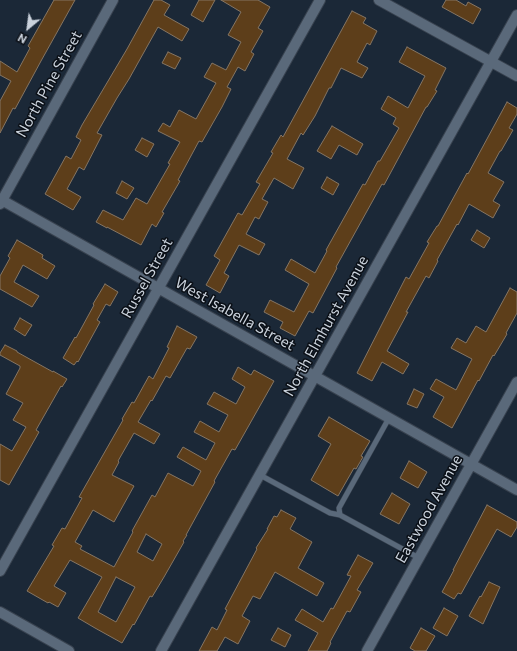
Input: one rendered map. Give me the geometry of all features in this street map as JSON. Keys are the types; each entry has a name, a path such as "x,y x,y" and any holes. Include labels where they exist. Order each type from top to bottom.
{"street":[{"name":"North Pine Street","path":"1,201 113,0"},
{"name":"Russel Street","path":"0,571 320,0"},
{"path":"379,0 517,76"},
{"name":"North Elmhurst Avenue","path":"161,651 517,15"},
{"name":"West Isabella Street","path":"1,201 517,490"},
{"name":"Eastwood Avenue","path":"367,651 517,382"},
{"path":"0,612 69,651"}],"lane":[{"path":"340,515 339,508 389,418"},
{"path":"260,475 330,512 340,515 419,558"}],"building":[{"path":"54,0 75,0 15,109 13,108 0,133 0,101 11,81 0,75 0,61 17,72 30,48 28,46"},
{"path":"154,0 161,0 170,5 164,15 189,29 182,41 158,27 97,133 102,135 84,170 79,167 67,189 81,197 73,210 45,194 66,156 71,159 81,140 76,137 82,125"},
{"path":"199,0 215,0 203,22 191,15"},
{"path":"221,0 258,0 270,7 258,28 263,31 251,52 254,54 245,71 238,67 227,87 231,89 222,107 202,142 199,141 178,180 180,181 162,212 164,213 156,227 152,224 141,245 96,222 103,210 123,220 136,198 147,204 170,164 168,163 180,142 158,131 163,123 170,127 179,110 196,119 216,83 204,77 212,63 226,70 241,42 228,35 241,12"},
{"path":"446,0 456,0 466,6 468,2 481,9 473,24 442,7"},
{"path":"352,11 366,18 363,23 377,31 370,45 367,43 357,62 368,68 362,78 341,68 315,116 303,135 301,133 287,159 304,168 293,189 274,178 262,199 268,202 259,219 255,217 246,234 265,244 259,255 239,245 224,273 229,276 220,293 206,285 220,260 214,256 238,213 242,215 260,184 256,182 273,153 271,152 281,135 283,137"},
{"path":"407,47 446,68 435,90 437,91 426,107 384,185 382,184 336,267 337,268 313,313 309,311 295,336 280,328 283,322 264,312 270,300 294,312 309,284 285,270 291,259 315,273 327,251 326,250 363,184 365,185 399,128 393,124 396,118 381,109 388,96 408,108 425,76 399,62"},
{"path":"168,52 181,58 175,69 162,63"},
{"path":"507,102 517,108 517,114 509,128 513,130 488,173 504,182 493,201 500,205 493,218 469,204 437,260 438,261 429,278 426,276 387,351 409,364 403,374 382,362 372,381 357,373 406,277 409,279 429,243 427,242 438,226 467,173 468,174"},
{"path":"332,126 363,144 357,155 339,145 331,159 317,151"},
{"path":"142,138 154,144 147,157 135,150"},
{"path":"327,177 339,184 333,195 321,188"},
{"path":"122,181 134,188 127,199 116,193"},
{"path":"477,230 490,238 484,248 471,240"},
{"path":"17,240 43,255 42,258 55,266 47,279 23,265 14,282 39,296 32,307 0,289 0,276 10,258 8,256"},
{"path":"105,284 118,292 110,306 106,304 97,320 100,322 78,362 77,361 74,365 63,358 75,337 76,338"},
{"path":"510,288 517,292 517,313 506,333 507,334 494,356 493,355 479,381 478,380 452,428 433,417 444,397 430,389 436,379 456,390 472,359 451,348 457,338 466,343 476,326 486,332"},
{"path":"20,318 32,325 25,336 14,329"},
{"path":"177,326 197,337 190,349 187,348 170,378 166,376 138,422 160,434 154,444 134,433 118,461 119,462 112,475 134,486 114,522 93,510 75,542 82,546 80,549 114,567 152,495 155,497 168,473 193,486 201,471 177,457 183,447 206,460 215,443 194,432 200,421 219,432 228,415 207,404 214,392 236,404 245,387 232,379 238,367 251,375 254,370 274,381 235,450 232,449 214,481 215,482 183,541 184,542 164,577 152,597 150,596 122,643 78,618 102,577 70,560 54,586 66,593 58,607 27,591 54,546 52,545 62,528 65,529 82,498 79,497 132,402 134,403 149,376 153,379 169,348 167,347","holes":["146,534 162,544 153,561 137,552","116,577 135,587 116,622 98,612"]},
{"path":"5,345 67,379 62,387 61,386 36,430 39,432 9,485 0,480 0,444 12,451 26,427 13,420 23,403 6,394 20,366 0,355"},
{"path":"414,389 424,394 417,408 407,404"},
{"path":"329,417 370,441 361,456 363,457 356,469 354,468 338,496 311,480 331,444 318,436"},
{"path":"409,461 427,472 418,488 400,478"},
{"path":"392,493 410,504 399,524 380,514"},
{"path":"487,505 517,522 517,527 511,537 497,529 461,594 458,593 454,599 442,592"},
{"path":"281,510 296,518 290,529 312,542 298,568 324,583 317,596 275,572 260,599 253,596 242,616 250,621 238,644 225,637 217,651 199,651 212,627 217,630 227,610 225,609 257,549 256,548 274,516 277,517"},
{"path":"358,555 373,563 357,590 361,592 350,612 347,611 330,642 331,643 327,651 308,651 318,633 295,620 302,609 323,622 331,608 333,609 351,576 347,575"},
{"path":"489,582 500,587 483,624 469,616"},
{"path":"444,608 458,616 447,636 433,628"},
{"path":"278,628 291,635 285,647 271,640"},
{"path":"421,628 435,636 426,651 415,651 410,648"}]}
